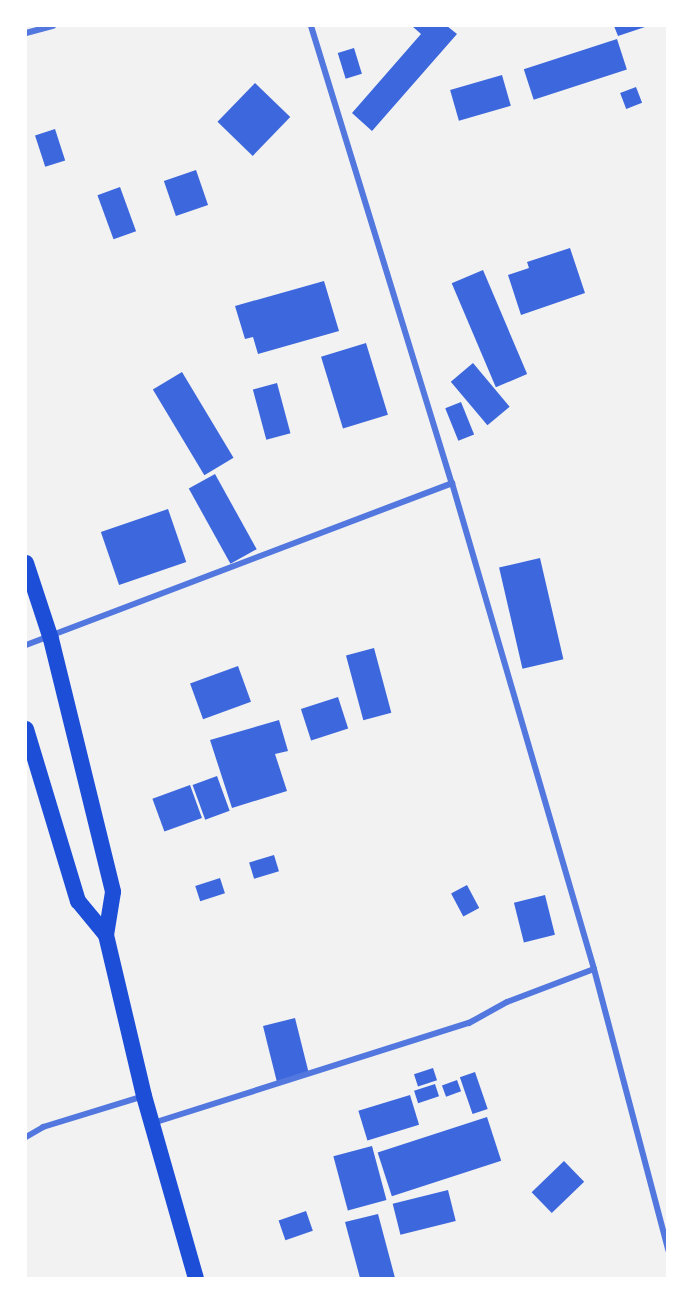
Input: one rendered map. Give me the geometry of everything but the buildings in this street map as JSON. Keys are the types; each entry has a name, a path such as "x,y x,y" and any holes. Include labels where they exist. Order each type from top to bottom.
{"highway":[{"path":"26,563 51,639 113,892 106,935 144,1096 196,1278"},
{"path":"26,729 30,756 78,901 106,935"}],"street":[{"path":"26,33 53,26"},
{"path":"311,26 452,483 594,969 668,1250"},
{"path":"26,645 51,639 452,483"},
{"path":"152,1124 469,1023 507,1002 594,969"},
{"path":"26,1137 43,1127 144,1096"}]}
